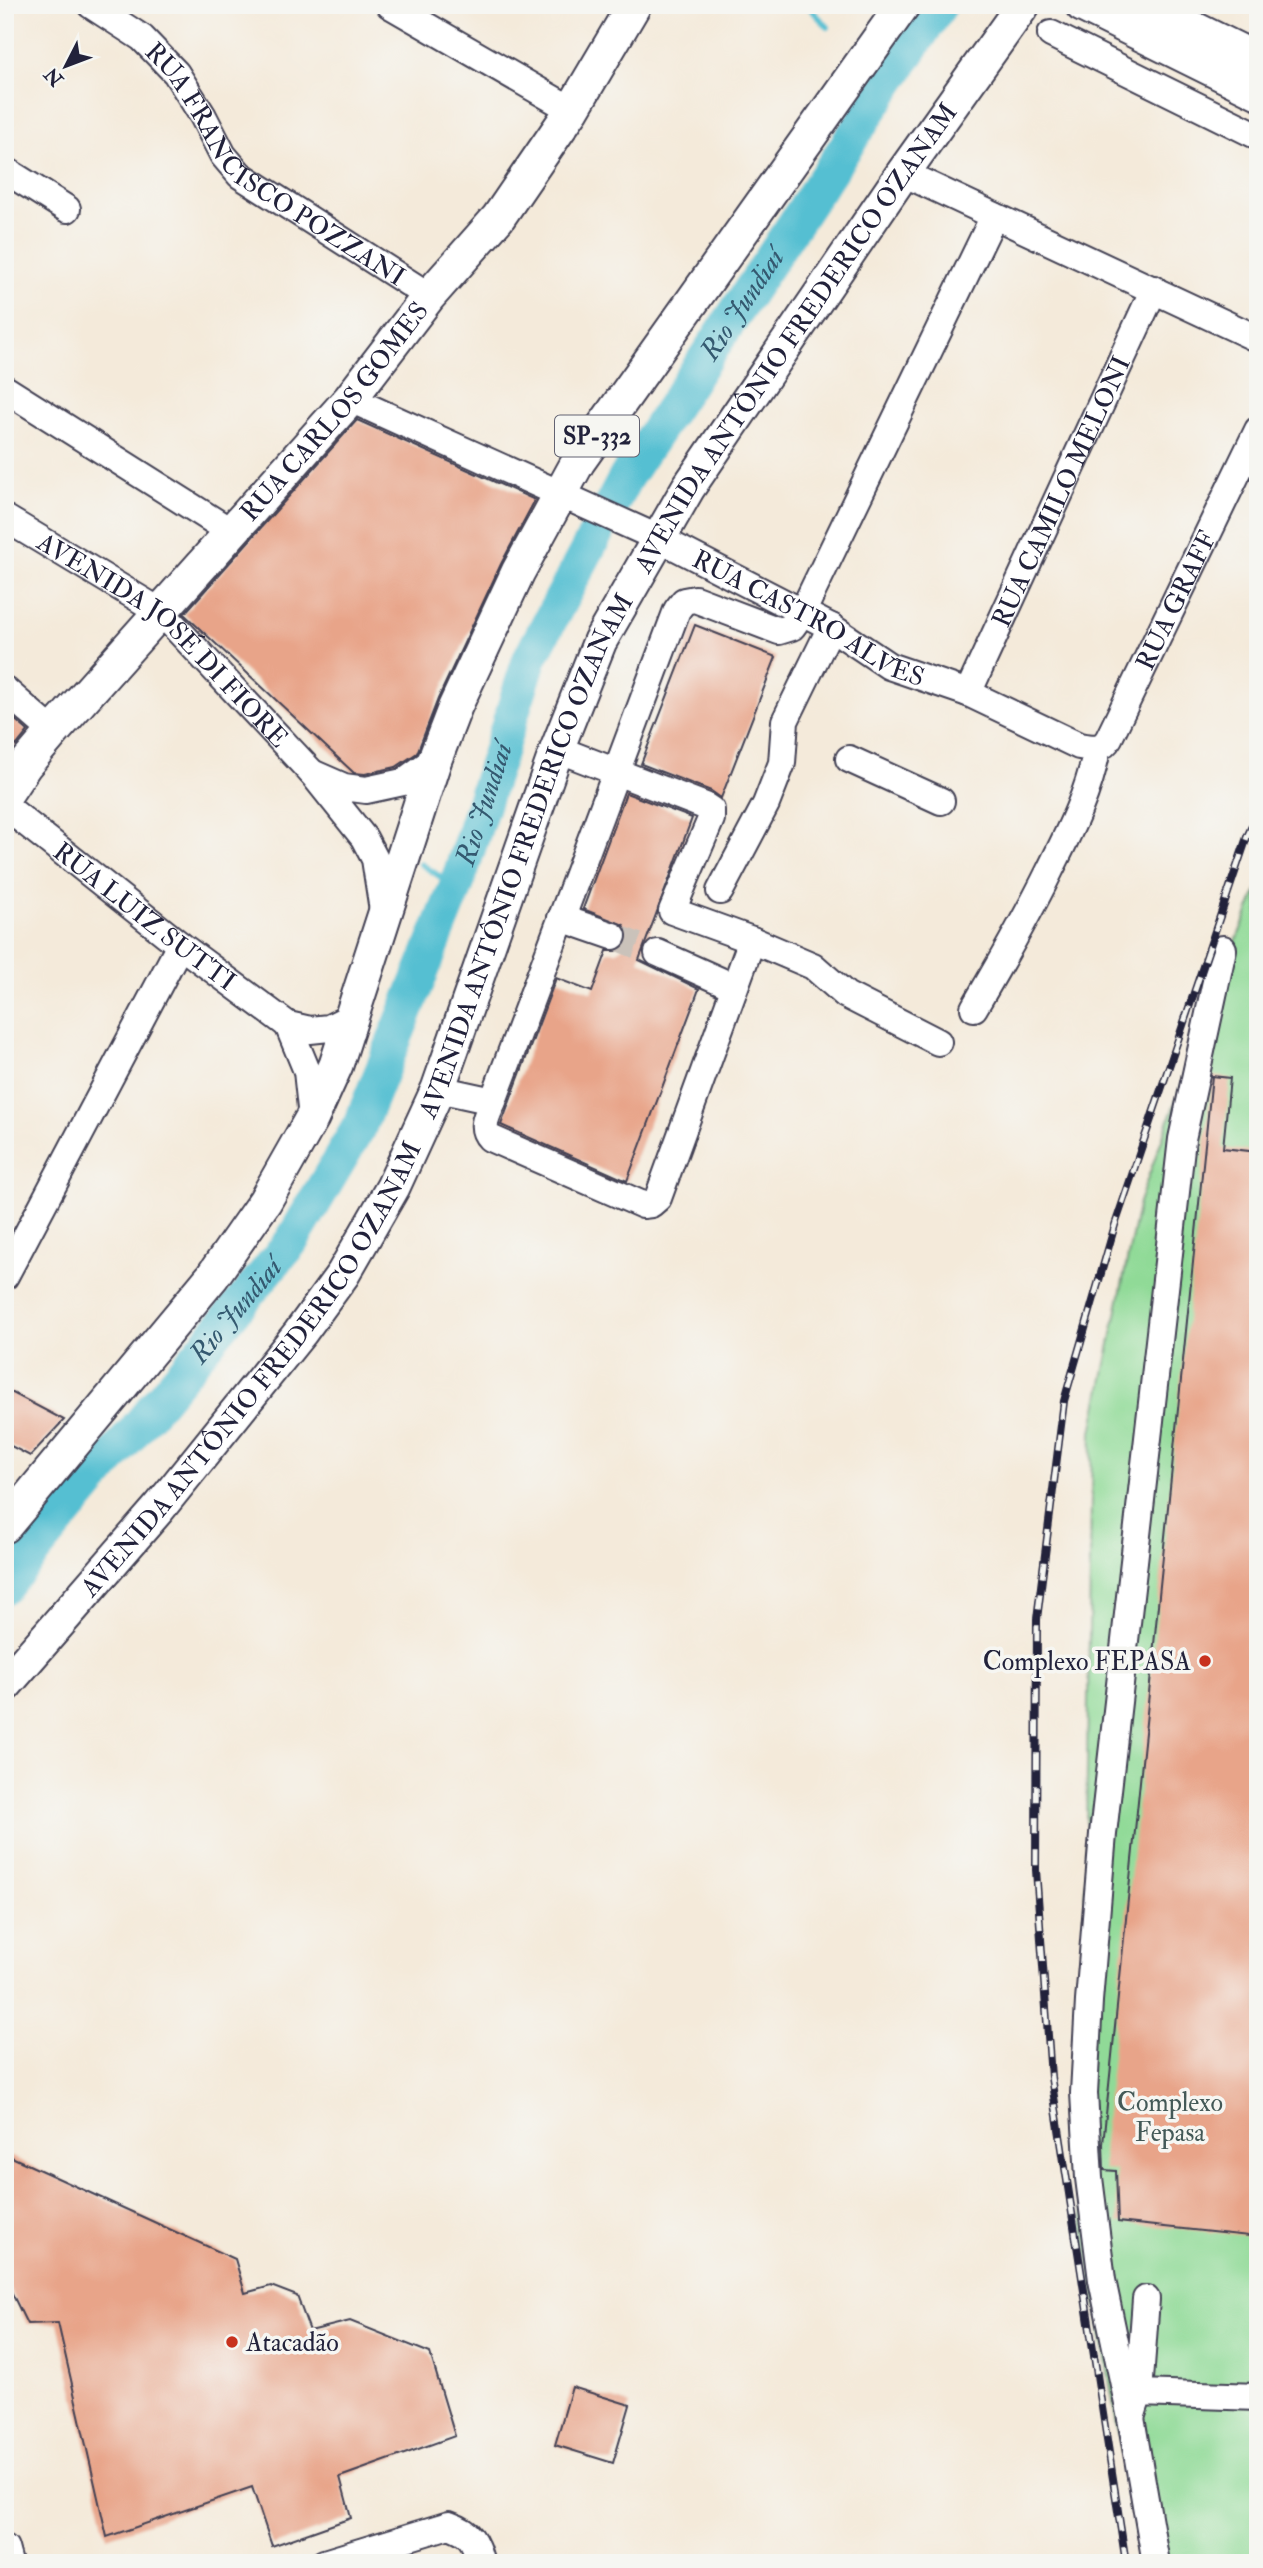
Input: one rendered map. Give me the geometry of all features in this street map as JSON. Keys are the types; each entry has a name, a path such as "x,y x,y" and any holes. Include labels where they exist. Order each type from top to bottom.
{"main road":[{"name":"RUA CARLOS GOMES","path":"5,795 25,765 53,732 349,398 429,296 498,218 572,110 634,5"},
{"name":"AVENIDA ANTÔNIO FREDERICO OZANAM","path":"5,1685 159,1508 300,1333 343,1275 393,1187 438,1089 557,749 600,641 651,535 688,488 903,173 1023,5"},
{"path":"1082,5 1258,92"},
{"path":"1146,5 1258,60"},
{"name":"SP-332","path":"5,1526 212,1277 265,1201 312,1118 336,1065 435,759 455,707 517,572 570,498 578,462 898,9"}],"street":[{"name":"RUA FRANCISCO POZZANI","path":"91,5 142,38 176,73 223,155 240,175 429,296"},
{"path":"390,5 572,110"},
{"path":"1051,34 1258,136"},
{"path":"5,170 67,209"},
{"path":"903,173 1258,339"},
{"path":"752,940 658,1198 651,1204 643,1205 490,1138 485,1132 484,1125 677,610 684,601 695,599 779,631 792,627 802,613 994,216"},
{"name":"RUA CAMILO MELONI","path":"968,693 1154,289"},
{"path":"5,389 230,531"},
{"name":"RUA CASTRO ALVES","path":"349,398 651,535 831,627 889,666 968,693 1088,747"},
{"name":"RUA GRAFF","path":"1088,747 1105,745 1109,738 1258,430"},
{"name":"AVENIDA JOSÉ DI FIORE","path":"5,518 161,612 312,774 364,838 375,859 384,918"},
{"path":"720,891 766,804 782,763 785,721 831,627"},
{"path":"5,690 53,732"},
{"path":"974,1008 1023,924 1085,797 1088,747"},
{"path":"557,749 711,810 711,819 672,911 651,951 734,987"},
{"path":"352,824 435,759"},
{"path":"849,759 941,801"},
{"path":"312,774 344,787 366,790 403,782"},
{"name":"RUA LUIZ SUTTI","path":"5,806 288,1025"},
{"path":"672,911 813,966 846,995 938,1042"},
{"path":"561,918 613,936"},
{"path":"5,1276 180,944"},
{"path":"1156,2563 1131,2418 1102,2280 1089,2178 1084,2093 1106,1807 1182,1139 1223,949"},
{"path":"288,1025 310,1030 330,1028 353,1016"},
{"path":"288,1025 307,1071 312,1118"},
{"path":"438,1089 493,1101"},
{"path":"1131,2418 1139,2393 1146,2299"},
{"path":"1139,2393 1258,2397"},
{"path":"324,2563 449,2525 462,2529 477,2551"},
{"path":"5,2548 9,2563"}],"green space":[{"name":"Complexo Fepasa","path":"1258,888 1258,2563 1141,2563 1083,2228 1081,2168 1092,1432 1139,1202 1220,980"}],"building":[{"path":"357,420 535,500 501,564 438,699 417,753 396,767 365,774 354,773 184,614"},
{"path":"695,625 776,657 721,798 711,791 641,764"},
{"path":"5,711 28,731 16,746 5,736"},
{"path":"626,793 692,818 639,960 699,989 627,1181 501,1125 556,978 592,992 607,951 617,951 628,942 629,934 624,925 583,909"},
{"name":"Complexo FEPASA","path":"1212,1076 1230,1078 1223,1148 1258,1152 1258,2237 1118,2222 1116,2171 1104,2170 1103,2144"},
{"path":"5,1389 64,1420 30,1456 5,1443"},
{"name":"Atacadão","path":"5,2154 235,2259 245,2293 271,2286 297,2296 310,2331 350,2321 430,2353 455,2436 340,2477 351,2518 272,2546 252,2487 107,2537 58,2323 27,2324 5,2279"},
{"path":"572,2387 630,2405 613,2463 555,2445"}],"waterway":[{"path":"807,5 828,27"},
{"name":"Rio Jundiaí","path":"5,1587 291,1242 360,1125 456,887 530,658 626,477 940,5"},
{"path":"421,864 456,887"}],"tunnel":[{"path":"613,936 643,948"}],"railway":[{"path":"1126,2563 1051,2077 1036,1870 1037,1619 1064,1401 1115,1225 1247,837 1258,813"}],"place":[{"name":"Complexo FEPASA","path":"1205,1661"},
{"name":"Atacadão","path":"232,2342"}]}
